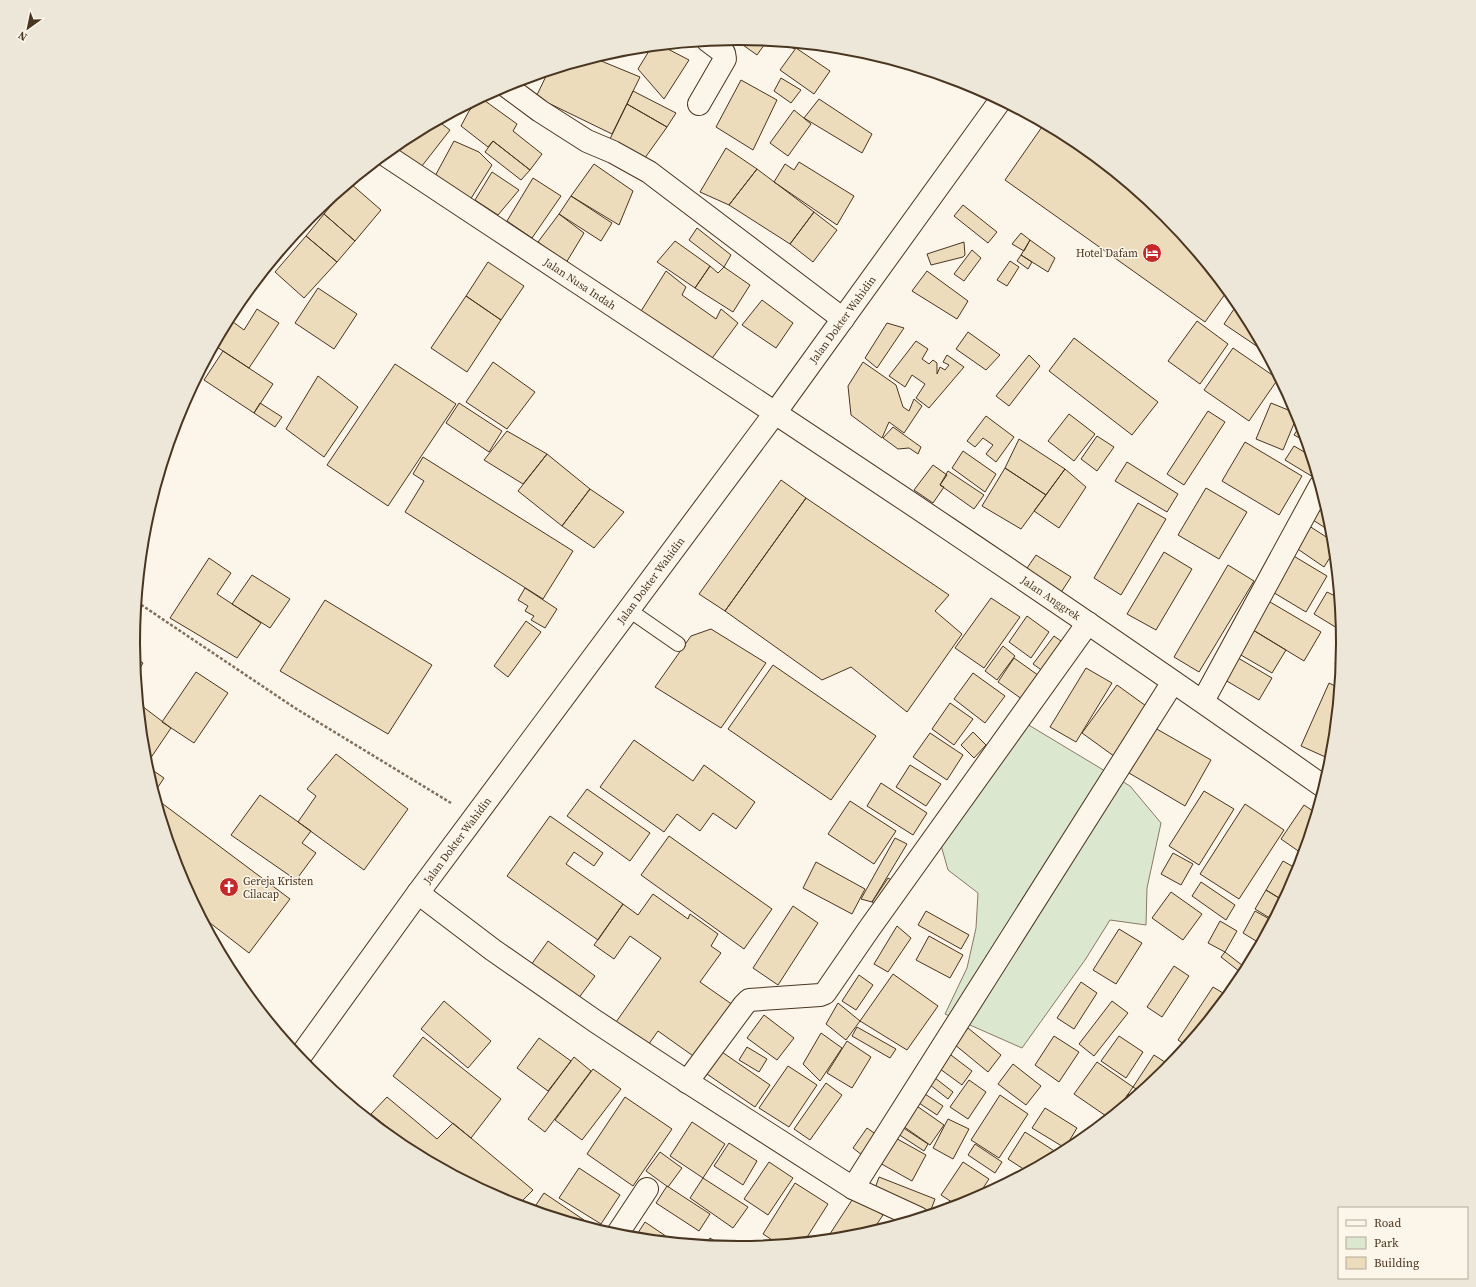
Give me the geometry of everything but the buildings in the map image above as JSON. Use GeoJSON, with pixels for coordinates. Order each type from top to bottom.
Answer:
{"type":"FeatureCollection","features":[{"type":"Feature","properties":{"kind":"street"},"geometry":{"type":"LineString","coordinates":[[699,104],[725,60],[724,52],[715,46]]}},
{"type":"Feature","properties":{"kind":"street"},"geometry":{"type":"LineString","coordinates":[[512,90],[540,111],[587,141],[613,152],[649,172],[843,319]]}},
{"type":"Feature","properties":{"kind":"street","name":"Jalan Dokter Wahidin"},"geometry":{"type":"LineString","coordinates":[[302,1053],[418,893],[775,413],[997,104]]}},
{"type":"Feature","properties":{"kind":"street","name":"Jalan Nusa Indah"},"geometry":{"type":"LineString","coordinates":[[389,158],[775,413]]}},
{"type":"Feature","properties":{"kind":"street","name":"Jalan Anggrek"},"geometry":{"type":"LineString","coordinates":[[775,413],[1203,701],[1319,784]]}},
{"type":"Feature","properties":{"kind":"street"},"geometry":{"type":"LineString","coordinates":[[1203,701],[1317,492]]}},
{"type":"Feature","properties":{"kind":"street"},"geometry":{"type":"LineString","coordinates":[[687,1082],[749,1000],[820,995],[825,993],[1088,623]]}},
{"type":"Feature","properties":{"kind":"street"},"geometry":{"type":"LineString","coordinates":[[853,1188],[1173,682]]}},
{"type":"Feature","properties":{"kind":"street"},"geometry":{"type":"LineString","coordinates":[[418,893],[493,950],[595,1021],[687,1082],[853,1188],[913,1216]]}},
{"type":"Feature","properties":{"kind":"street"},"geometry":{"type":"LineString","coordinates":[[620,1230],[647,1189]]}},
{"type":"Feature","properties":{"kind":"lane"},"geometry":{"type":"LineString","coordinates":[[629,610],[678,644]]}},
{"type":"Feature","properties":{"kind":"path"},"geometry":{"type":"LineString","coordinates":[[141,605],[295,708],[474,818]]}},
{"type":"Feature","properties":{"kind":"green space"},"geometry":{"type":"Polygon","coordinates":[[[1022,721],[1130,786],[1161,823],[1147,888],[1146,925],[1110,920],[1085,960],[1022,1048],[945,1014],[967,968],[976,928],[978,893],[948,870],[937,831],[1022,721]]]}},
{"type":"Feature","properties":{"kind":"place","name":"Hotel Dafam"},"geometry":{"type":"Point","coordinates":[1152,253]}},
{"type":"Feature","properties":{"kind":"place","name":"Gereja Kristen Cilacap"},"geometry":{"type":"Point","coordinates":[229,887]}}]}
